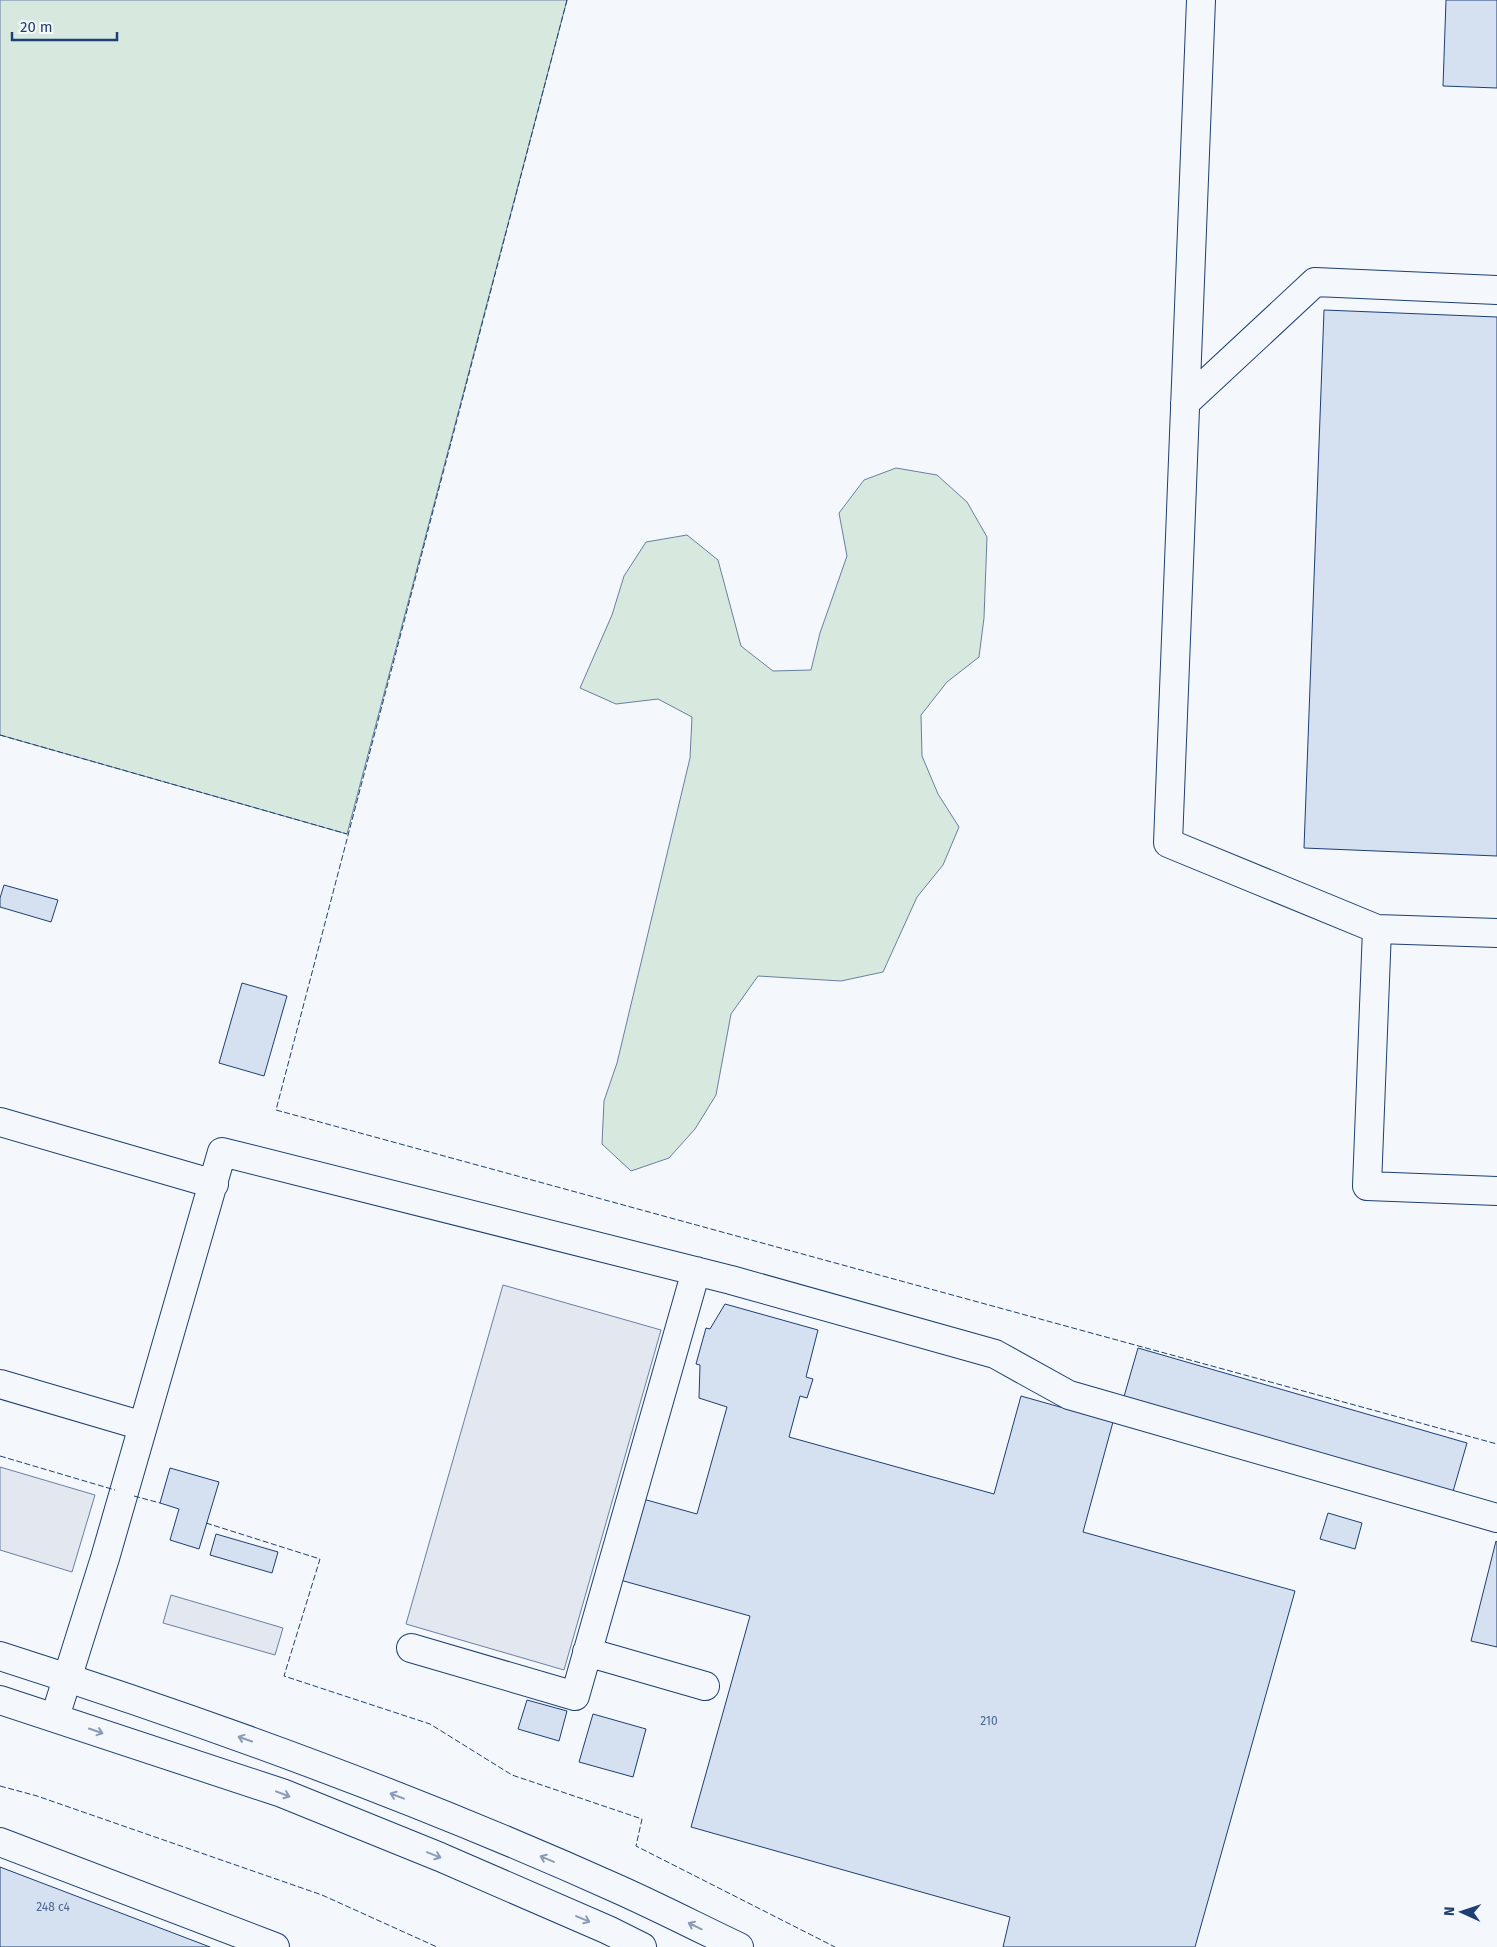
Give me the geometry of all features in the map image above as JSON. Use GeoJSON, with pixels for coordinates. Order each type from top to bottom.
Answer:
{"type":"FeatureCollection","features":[{"type":"Feature","properties":{"kind":"main road"},"geometry":{"type":"LineString","coordinates":[[1201,0],[1168,843],[1376,928],[1497,933]]}},
{"type":"Feature","properties":{"kind":"main road"},"geometry":{"type":"LineString","coordinates":[[1185,403],[1315,282],[1497,290]]}},
{"type":"Feature","properties":{"kind":"main road"},"geometry":{"type":"LineString","coordinates":[[1376,928],[1366,1186],[1497,1191]]}},
{"type":"Feature","properties":{"kind":"main road"},"geometry":{"type":"LineString","coordinates":[[0,1122],[214,1184]]}},
{"type":"Feature","properties":{"kind":"main road"},"geometry":{"type":"LineString","coordinates":[[55,1717],[143,1426],[222,1152],[696,1271],[995,1354],[1069,1395],[1497,1518]]}},
{"type":"Feature","properties":{"kind":"main road"},"geometry":{"type":"LineString","coordinates":[[410,1648],[575,1696],[696,1271]]}},
{"type":"Feature","properties":{"kind":"main road"},"geometry":{"type":"LineString","coordinates":[[0,1384],[143,1426]]}},
{"type":"Feature","properties":{"kind":"main road"},"geometry":{"type":"LineString","coordinates":[[587,1652],[705,1686]]}},
{"type":"Feature","properties":{"kind":"main road"},"geometry":{"type":"LineString","coordinates":[[0,1656],[287,1754],[450,1817],[620,1890],[738,1947]]}},
{"type":"Feature","properties":{"kind":"main road"},"geometry":{"type":"LineString","coordinates":[[0,1700],[282,1793],[440,1857],[608,1930],[642,1947]]}},
{"type":"Feature","properties":{"kind":"main road"},"geometry":{"type":"LineString","coordinates":[[0,1842],[275,1947]]}},
{"type":"Feature","properties":{"kind":"shaded area"},"geometry":{"type":"Polygon","coordinates":[[[0,0],[567,0],[347,834],[0,735],[0,0]]]}},
{"type":"Feature","properties":{"kind":"shaded area"},"geometry":{"type":"Polygon","coordinates":[[[896,468],[937,475],[967,502],[987,537],[984,618],[979,657],[947,682],[921,715],[922,756],[938,794],[959,827],[943,865],[917,897],[883,972],[841,981],[758,976],[731,1014],[716,1095],[695,1129],[669,1158],[631,1171],[602,1144],[604,1101],[617,1063],[690,758],[692,717],[658,699],[616,704],[580,688],[612,615],[624,576],[646,542],[687,535],[718,560],[741,646],[773,671],[811,670],[820,633],[847,556],[839,513],[864,480],[896,468]]]}},
{"type":"Feature","properties":{"kind":"shaded area"},"geometry":{"type":"Polygon","coordinates":[[[503,1285],[661,1330],[564,1670],[406,1624],[503,1285]]]}},
{"type":"Feature","properties":{"kind":"shaded area"},"geometry":{"type":"Polygon","coordinates":[[[0,1467],[95,1495],[72,1572],[0,1550],[0,1467]]]}},
{"type":"Feature","properties":{"kind":"shaded area"},"geometry":{"type":"Polygon","coordinates":[[[171,1595],[283,1628],[275,1655],[163,1623],[171,1595]]]}},
{"type":"Feature","properties":{"kind":"building"},"geometry":{"type":"Polygon","coordinates":[[[1446,0],[1497,0],[1497,88],[1443,86],[1446,0]]]}},
{"type":"Feature","properties":{"kind":"building"},"geometry":{"type":"Polygon","coordinates":[[[1324,310],[1497,317],[1497,856],[1304,848],[1324,310]]]}},
{"type":"Feature","properties":{"kind":"building"},"geometry":{"type":"Polygon","coordinates":[[[4,885],[58,900],[51,922],[0,907],[0,898],[4,885]]]}},
{"type":"Feature","properties":{"kind":"building"},"geometry":{"type":"Polygon","coordinates":[[[242,983],[287,996],[264,1076],[219,1063],[242,983]]]}},
{"type":"Feature","properties":{"kind":"building"},"geometry":{"type":"Polygon","coordinates":[[[725,1304],[818,1330],[806,1377],[813,1379],[807,1398],[800,1396],[789,1437],[994,1494],[1021,1396],[1113,1422],[1083,1532],[1295,1591],[1195,1947],[1003,1947],[1010,1917],[691,1827],[750,1616],[620,1580],[643,1499],[697,1514],[727,1407],[699,1398],[700,1365],[696,1364],[706,1328],[710,1329],[725,1304]]]}},
{"type":"Feature","properties":{"kind":"building"},"geometry":{"type":"Polygon","coordinates":[[[1138,1348],[1467,1443],[1452,1495],[1123,1400],[1138,1348]]]}},
{"type":"Feature","properties":{"kind":"building"},"geometry":{"type":"Polygon","coordinates":[[[170,1468],[219,1482],[199,1549],[170,1540],[179,1509],[160,1503],[170,1468]]]}},
{"type":"Feature","properties":{"kind":"building"},"geometry":{"type":"Polygon","coordinates":[[[1328,1513],[1362,1523],[1355,1549],[1320,1539],[1328,1513]]]}},
{"type":"Feature","properties":{"kind":"building"},"geometry":{"type":"Polygon","coordinates":[[[216,1534],[278,1552],[272,1573],[210,1555],[216,1534]]]}},
{"type":"Feature","properties":{"kind":"building"},"geometry":{"type":"Polygon","coordinates":[[[1497,1542],[1497,1647],[1471,1641],[1497,1542]]]}},
{"type":"Feature","properties":{"kind":"building"},"geometry":{"type":"Polygon","coordinates":[[[527,1700],[567,1711],[559,1741],[518,1729],[527,1700]]]}},
{"type":"Feature","properties":{"kind":"building"},"geometry":{"type":"Polygon","coordinates":[[[593,1714],[646,1729],[633,1777],[579,1762],[593,1714]]]}},
{"type":"Feature","properties":{"kind":"building"},"geometry":{"type":"Polygon","coordinates":[[[0,1867],[210,1947],[0,1947],[0,1867]]]}},
{"type":"Feature","properties":{"kind":"fence"},"geometry":{"type":"LineString","coordinates":[[567,0],[276,1110],[1497,1444]]}},
{"type":"Feature","properties":{"kind":"fence"},"geometry":{"type":"LineString","coordinates":[[0,735],[347,834]]}},
{"type":"Feature","properties":{"kind":"fence"},"geometry":{"type":"LineString","coordinates":[[0,1456],[115,1490]]}},
{"type":"Feature","properties":{"kind":"fence"},"geometry":{"type":"LineString","coordinates":[[134,1496],[160,1503]]}},
{"type":"Feature","properties":{"kind":"fence"},"geometry":{"type":"LineString","coordinates":[[206,1523],[320,1559],[284,1676],[430,1724],[512,1775],[642,1819],[636,1846],[835,1947]]}},
{"type":"Feature","properties":{"kind":"fence"},"geometry":{"type":"LineString","coordinates":[[0,1786],[37,1796],[322,1895],[437,1947]]}}]}
